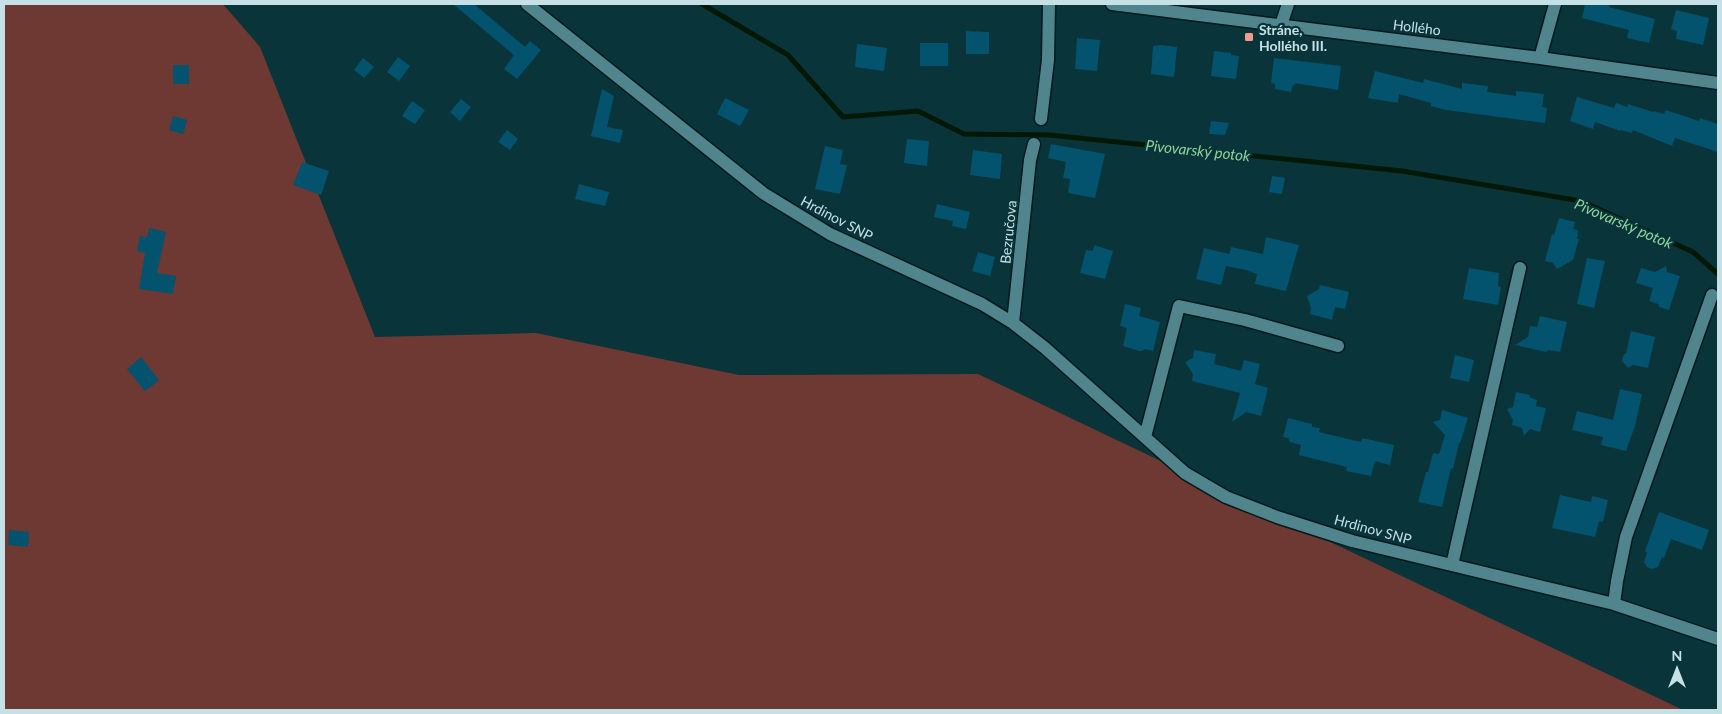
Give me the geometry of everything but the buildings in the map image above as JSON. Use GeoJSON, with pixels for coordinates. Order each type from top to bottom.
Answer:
{"type":"FeatureCollection","features":[{"type":"Feature","properties":{"kind":"street","name":"Hrdinov SNP"},"geometry":{"type":"LineString","coordinates":[[527,4],[763,193],[830,234],[982,304],[1014,323],[1045,348],[1185,472],[1226,497],[1276,517],[1352,541],[1614,604],[1718,639]]}},
{"type":"Feature","properties":{"kind":"street"},"geometry":{"type":"LineString","coordinates":[[1040,119],[1048,60],[1049,4]]}},
{"type":"Feature","properties":{"kind":"street","name":"Hollého"},"geometry":{"type":"LineString","coordinates":[[1112,4],[1157,7],[1718,82]]}},
{"type":"Feature","properties":{"kind":"street"},"geometry":{"type":"LineString","coordinates":[[1281,25],[1288,4]]}},
{"type":"Feature","properties":{"kind":"street"},"geometry":{"type":"LineString","coordinates":[[1540,58],[1555,4]]}},
{"type":"Feature","properties":{"kind":"street","name":"Bezručova"},"geometry":{"type":"LineString","coordinates":[[1014,323],[1030,160],[1034,144]]}},
{"type":"Feature","properties":{"kind":"street"},"geometry":{"type":"LineString","coordinates":[[1452,565],[1520,268]]}},
{"type":"Feature","properties":{"kind":"street"},"geometry":{"type":"LineString","coordinates":[[1614,604],[1616,581],[1626,537],[1712,296]]}},
{"type":"Feature","properties":{"kind":"street"},"geometry":{"type":"LineString","coordinates":[[1145,438],[1179,306],[1245,320],[1338,346]]}},
{"type":"Feature","properties":{"kind":"shaded area"},"geometry":{"type":"Polygon","coordinates":[[[4,4],[223,4],[260,47],[375,337],[536,333],[739,375],[978,374],[1683,710],[4,710],[4,4]]]}},
{"type":"Feature","properties":{"kind":"waterway","name":"Pivovarský potok"},"geometry":{"type":"LineString","coordinates":[[702,4],[788,55],[843,117],[918,111],[964,134],[1049,135],[1402,171],[1581,201],[1693,252],[1718,274]]}},
{"type":"Feature","properties":{"kind":"place","name":"Stráne, Hollého III."},"geometry":{"type":"Point","coordinates":[1249,37]}}]}
